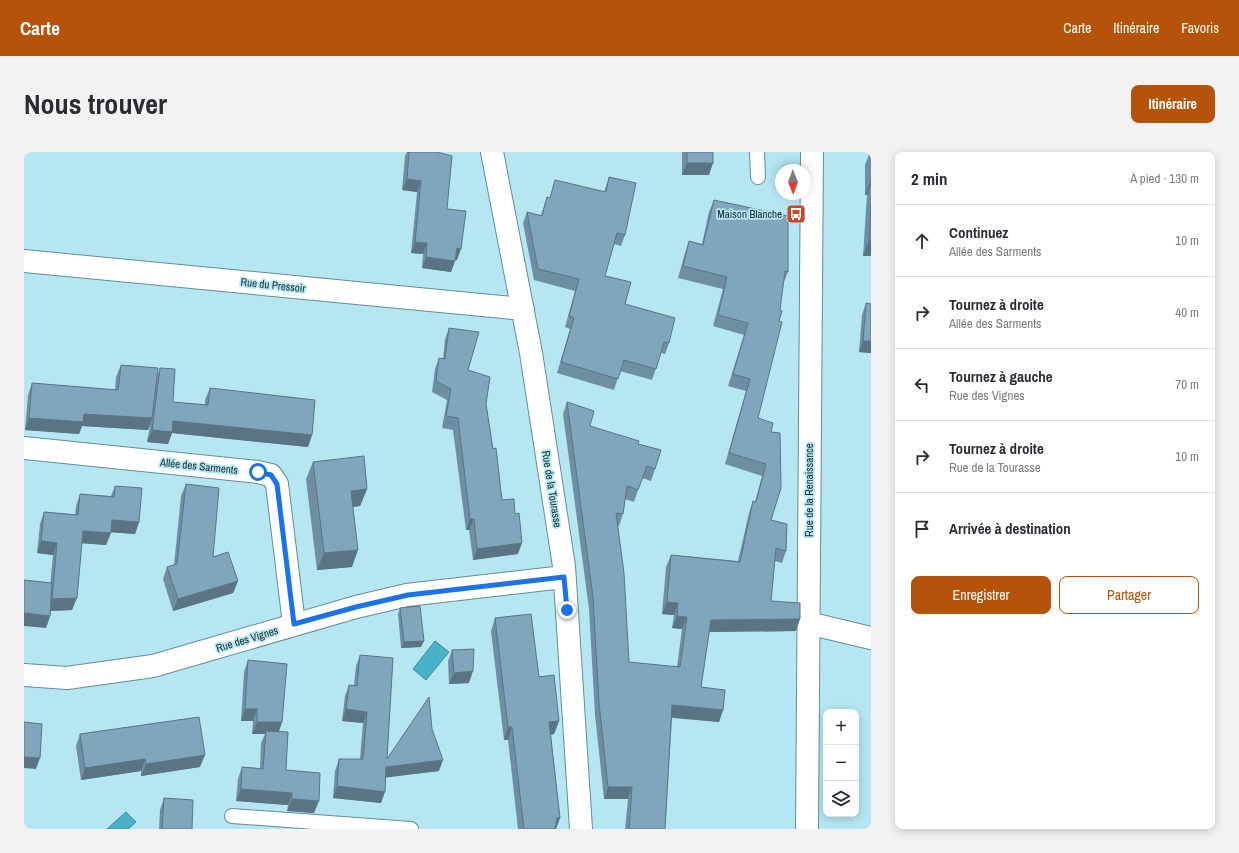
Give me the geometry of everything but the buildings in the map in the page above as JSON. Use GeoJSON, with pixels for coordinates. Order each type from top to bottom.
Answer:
{"type":"FeatureCollection","features":[{"type":"Feature","properties":{"kind":"street","name":"Rue de la Tourasse"},"geometry":{"type":"LineString","coordinates":[[492,152],[531,353],[564,577],[581,829]]}},
{"type":"Feature","properties":{"kind":"street","name":"Rue de la Renaissance"},"geometry":{"type":"LineString","coordinates":[[807,829],[812,152]]}},
{"type":"Feature","properties":{"kind":"street","name":"Rue du Pressoir"},"geometry":{"type":"LineString","coordinates":[[24,261],[523,310]]}},
{"type":"Feature","properties":{"kind":"street","name":"Allée des Sarments"},"geometry":{"type":"LineString","coordinates":[[24,448],[258,472],[271,475],[277,484],[294,624]]}},
{"type":"Feature","properties":{"kind":"street","name":"Rue des Vignes"},"geometry":{"type":"LineString","coordinates":[[24,675],[67,678],[153,666],[294,624],[408,595],[564,577]]}},
{"type":"Feature","properties":{"kind":"street"},"geometry":{"type":"LineString","coordinates":[[808,623],[871,638]]}},
{"type":"Feature","properties":{"kind":"lane"},"geometry":{"type":"LineString","coordinates":[[757,152],[758,177]]}},
{"type":"Feature","properties":{"kind":"lane"},"geometry":{"type":"LineString","coordinates":[[232,816],[411,829]]}},
{"type":"Feature","properties":{"kind":"water"},"geometry":{"type":"Polygon","coordinates":[[[435,641],[449,652],[426,680],[413,669],[435,641]]]}},
{"type":"Feature","properties":{"kind":"water"},"geometry":{"type":"Polygon","coordinates":[[[126,812],[136,822],[128,829],[107,829],[126,812]]]}},
{"type":"Feature","properties":{"kind":"place","name":"Maison Blanche"},"geometry":{"type":"Point","coordinates":[796,214]}},
{"type":"Feature","properties":{"kind":"route"},"geometry":{"type":"LineString","coordinates":[[258,472],[271,475],[277,484],[294,624],[408,595],[564,577],[567,610]]}}]}
